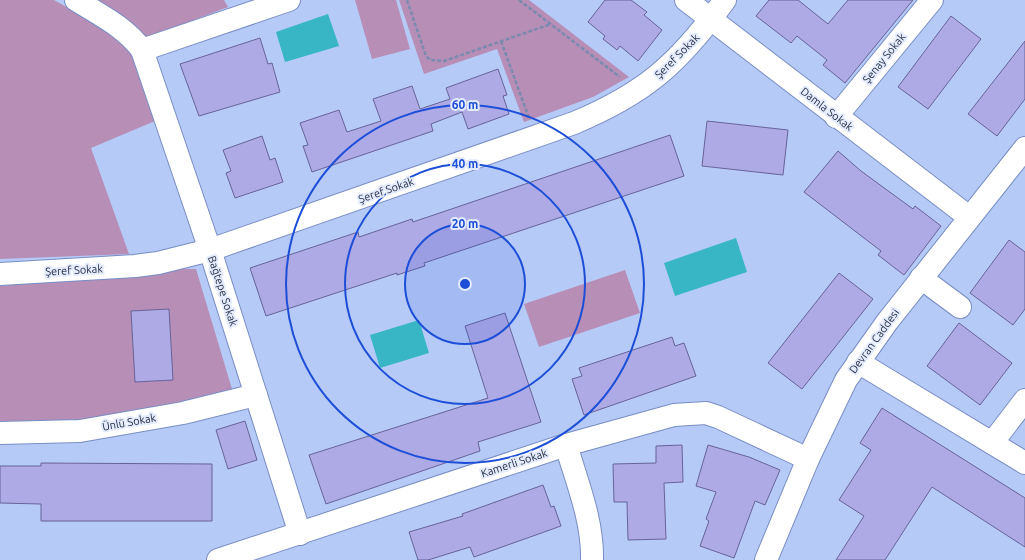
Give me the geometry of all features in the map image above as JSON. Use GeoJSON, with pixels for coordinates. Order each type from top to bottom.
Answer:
{"type":"FeatureCollection","features":[{"type":"Feature","properties":{"kind":"street","name":"Bağtepe Sokak"},"geometry":{"type":"LineString","coordinates":[[76,0],[122,29],[134,39],[142,50],[210,250],[300,534]]}},
{"type":"Feature","properties":{"kind":"street"},"geometry":{"type":"LineString","coordinates":[[142,50],[289,0]]}},
{"type":"Feature","properties":{"kind":"street","name":"Damla Sokak"},"geometry":{"type":"LineString","coordinates":[[686,0],[836,117],[969,217]]}},
{"type":"Feature","properties":{"kind":"street","name":"Şeref Sokak"},"geometry":{"type":"LineString","coordinates":[[0,274],[135,266],[158,263],[210,250],[536,137],[604,111],[638,91],[674,62],[690,45],[725,0]]}},
{"type":"Feature","properties":{"kind":"street","name":"Şenay Sokak"},"geometry":{"type":"LineString","coordinates":[[836,117],[932,0]]}},
{"type":"Feature","properties":{"kind":"street","name":"Devran Caddesi"},"geometry":{"type":"LineString","coordinates":[[766,560],[808,459],[835,400],[858,362],[969,217],[1025,148]]}},
{"type":"Feature","properties":{"kind":"street"},"geometry":{"type":"LineString","coordinates":[[922,278],[960,307]]}},
{"type":"Feature","properties":{"kind":"street"},"geometry":{"type":"LineString","coordinates":[[858,362],[1025,463]]}},
{"type":"Feature","properties":{"kind":"street","name":"Ünlü Sokak"},"geometry":{"type":"LineString","coordinates":[[0,433],[80,431],[183,413],[256,395]]}},
{"type":"Feature","properties":{"kind":"street"},"geometry":{"type":"LineString","coordinates":[[992,443],[1025,400]]}},
{"type":"Feature","properties":{"kind":"street","name":"Kamerli Sokak"},"geometry":{"type":"LineString","coordinates":[[218,560],[566,445],[674,415],[706,413],[718,417],[808,459]]}},
{"type":"Feature","properties":{"kind":"street"},"geometry":{"type":"LineString","coordinates":[[566,445],[589,525],[592,560]]}},
{"type":"Feature","properties":{"kind":"path"},"geometry":{"type":"LineString","coordinates":[[407,0],[424,50],[430,60],[444,61],[551,24]]}},
{"type":"Feature","properties":{"kind":"path"},"geometry":{"type":"LineString","coordinates":[[519,0],[638,91]]}},
{"type":"Feature","properties":{"kind":"path"},"geometry":{"type":"LineString","coordinates":[[501,41],[536,137]]}},
{"type":"Feature","properties":{"kind":"shaded area"},"geometry":{"type":"Polygon","coordinates":[[[0,0],[54,0],[111,32],[128,50],[136,62],[155,121],[91,148],[129,254],[0,259],[0,0]]]}},
{"type":"Feature","properties":{"kind":"shaded area"},"geometry":{"type":"Polygon","coordinates":[[[90,0],[224,0],[228,7],[146,38],[90,0]]]}},
{"type":"Feature","properties":{"kind":"shaded area"},"geometry":{"type":"Polygon","coordinates":[[[355,0],[396,0],[410,49],[372,59],[355,0]]]}},
{"type":"Feature","properties":{"kind":"shaded area"},"geometry":{"type":"Polygon","coordinates":[[[399,0],[529,0],[629,77],[593,97],[524,122],[497,49],[424,74],[399,0]]]}},
{"type":"Feature","properties":{"kind":"shaded area"},"geometry":{"type":"Polygon","coordinates":[[[328,14],[339,46],[285,62],[276,32],[328,14]]]}},
{"type":"Feature","properties":{"kind":"shaded area"},"geometry":{"type":"Polygon","coordinates":[[[736,238],[747,272],[675,296],[664,263],[736,238]]]}},
{"type":"Feature","properties":{"kind":"shaded area"},"geometry":{"type":"Polygon","coordinates":[[[167,269],[196,269],[232,389],[128,415],[56,424],[0,421],[0,286],[135,275],[167,269]]]}},
{"type":"Feature","properties":{"kind":"shaded area"},"geometry":{"type":"Polygon","coordinates":[[[625,270],[640,313],[539,347],[524,304],[625,270]]]}},
{"type":"Feature","properties":{"kind":"shaded area"},"geometry":{"type":"Polygon","coordinates":[[[419,320],[429,353],[380,368],[370,335],[419,320]]]}},
{"type":"Feature","properties":{"kind":"building"},"geometry":{"type":"Polygon","coordinates":[[[605,0],[631,0],[647,12],[644,15],[662,30],[638,61],[620,46],[617,50],[603,39],[605,36],[588,22],[605,0]]]}},
{"type":"Feature","properties":{"kind":"building"},"geometry":{"type":"Polygon","coordinates":[[[769,0],[798,0],[828,24],[848,0],[913,0],[845,83],[823,65],[827,60],[797,36],[791,43],[756,16],[769,0]]]}},
{"type":"Feature","properties":{"kind":"building"},"geometry":{"type":"Polygon","coordinates":[[[951,16],[981,39],[928,109],[898,87],[951,16]]]}},
{"type":"Feature","properties":{"kind":"building"},"geometry":{"type":"Polygon","coordinates":[[[260,38],[268,64],[272,63],[280,92],[199,116],[180,64],[260,38]]]}},
{"type":"Feature","properties":{"kind":"building"},"geometry":{"type":"Polygon","coordinates":[[[1025,41],[1025,99],[997,136],[968,114],[1025,41]]]}},
{"type":"Feature","properties":{"kind":"building"},"geometry":{"type":"Polygon","coordinates":[[[498,69],[507,95],[503,96],[509,114],[468,129],[462,112],[431,124],[433,131],[312,172],[303,146],[308,145],[300,123],[339,110],[347,132],[381,121],[373,99],[412,86],[420,109],[450,99],[446,88],[498,69]]]}},
{"type":"Feature","properties":{"kind":"building"},"geometry":{"type":"Polygon","coordinates":[[[707,121],[788,130],[783,175],[702,166],[707,121]]]}},
{"type":"Feature","properties":{"kind":"building"},"geometry":{"type":"Polygon","coordinates":[[[670,135],[684,176],[424,263],[425,266],[397,275],[397,273],[266,316],[250,268],[358,232],[359,237],[412,219],[413,222],[670,135]]]}},
{"type":"Feature","properties":{"kind":"building"},"geometry":{"type":"Polygon","coordinates":[[[262,136],[270,160],[275,158],[283,182],[235,198],[226,173],[231,171],[223,150],[262,136]]]}},
{"type":"Feature","properties":{"kind":"building"},"geometry":{"type":"Polygon","coordinates":[[[838,151],[861,171],[913,209],[915,206],[941,226],[904,275],[878,255],[881,251],[804,192],[838,151]]]}},
{"type":"Feature","properties":{"kind":"building"},"geometry":{"type":"Polygon","coordinates":[[[1009,240],[1025,252],[1025,309],[1013,325],[970,293],[1009,240]]]}},
{"type":"Feature","properties":{"kind":"building"},"geometry":{"type":"Polygon","coordinates":[[[839,273],[873,299],[802,389],[768,363],[839,273]]]}},
{"type":"Feature","properties":{"kind":"building"},"geometry":{"type":"Polygon","coordinates":[[[169,309],[173,380],[135,382],[131,311],[169,309]]]}},
{"type":"Feature","properties":{"kind":"building"},"geometry":{"type":"Polygon","coordinates":[[[505,313],[541,422],[478,442],[480,451],[326,504],[309,455],[488,398],[465,326],[505,313]]]}},
{"type":"Feature","properties":{"kind":"building"},"geometry":{"type":"Polygon","coordinates":[[[959,323],[1012,363],[980,405],[927,366],[959,323]]]}},
{"type":"Feature","properties":{"kind":"building"},"geometry":{"type":"Polygon","coordinates":[[[672,337],[675,346],[684,343],[696,376],[584,415],[572,379],[582,376],[579,368],[672,337]]]}},
{"type":"Feature","properties":{"kind":"building"},"geometry":{"type":"Polygon","coordinates":[[[882,408],[1025,498],[1025,547],[932,487],[885,560],[836,560],[864,516],[839,500],[871,450],[860,443],[882,408]]]}},
{"type":"Feature","properties":{"kind":"building"},"geometry":{"type":"Polygon","coordinates":[[[245,421],[257,460],[228,469],[216,430],[245,421]]]}},
{"type":"Feature","properties":{"kind":"building"},"geometry":{"type":"Polygon","coordinates":[[[682,445],[683,482],[664,483],[666,539],[628,540],[627,502],[614,502],[613,464],[656,463],[656,446],[682,445]]]}},
{"type":"Feature","properties":{"kind":"building"},"geometry":{"type":"Polygon","coordinates":[[[708,445],[749,457],[780,470],[765,505],[755,501],[734,558],[700,546],[709,521],[706,519],[716,492],[696,486],[708,445]]]}},
{"type":"Feature","properties":{"kind":"building"},"geometry":{"type":"Polygon","coordinates":[[[41,463],[212,464],[212,521],[41,521],[41,504],[0,503],[0,466],[41,466],[41,463]]]}},
{"type":"Feature","properties":{"kind":"building"},"geometry":{"type":"Polygon","coordinates":[[[543,485],[551,507],[554,506],[561,526],[474,557],[470,547],[428,560],[418,560],[409,532],[463,516],[462,514],[543,485]]]}}]}
